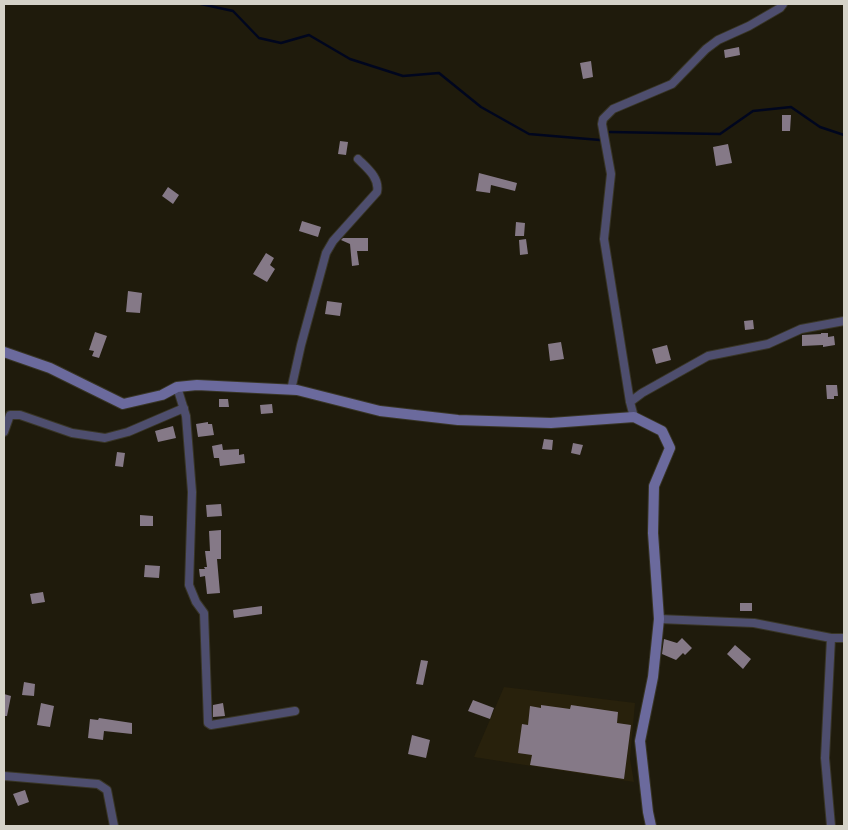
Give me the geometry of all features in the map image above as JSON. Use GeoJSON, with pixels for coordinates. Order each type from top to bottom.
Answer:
{"type":"FeatureCollection","features":[{"type":"Feature","properties":{"kind":"street"},"geometry":{"type":"LineString","coordinates":[[634,417],[604,238],[611,174],[602,124],[603,120],[613,110],[672,84],[706,49],[718,40],[749,26],[780,8],[783,4]]}},
{"type":"Feature","properties":{"kind":"street"},"geometry":{"type":"LineString","coordinates":[[291,390],[301,345],[326,254],[333,241],[377,192],[378,184],[372,174],[358,159]]}},
{"type":"Feature","properties":{"kind":"street"},"geometry":{"type":"LineString","coordinates":[[630,402],[642,393],[708,356],[768,344],[801,329],[844,321]]}},
{"type":"Feature","properties":{"kind":"street"},"geometry":{"type":"LineString","coordinates":[[4,352],[50,368],[123,404],[162,395],[177,387],[198,385],[291,390],[380,411],[458,420],[551,423],[634,417],[662,431],[670,448],[654,486],[653,533],[659,619],[653,677],[640,741],[651,826]]}},
{"type":"Feature","properties":{"kind":"street"},"geometry":{"type":"LineString","coordinates":[[177,387],[184,408],[192,492],[189,584],[196,602],[204,614],[208,723],[212,725],[295,711]]}},
{"type":"Feature","properties":{"kind":"street"},"geometry":{"type":"LineString","coordinates":[[4,432],[10,415],[20,414],[72,433],[105,438],[128,432],[184,408]]}},
{"type":"Feature","properties":{"kind":"street"},"geometry":{"type":"LineString","coordinates":[[659,619],[754,623],[831,638],[844,638]]}},
{"type":"Feature","properties":{"kind":"street"},"geometry":{"type":"LineString","coordinates":[[831,638],[825,758],[831,826]]}},
{"type":"Feature","properties":{"kind":"street"},"geometry":{"type":"LineString","coordinates":[[4,776],[98,784],[106,790],[114,826]]}},
{"type":"Feature","properties":{"kind":"shaded area"},"geometry":{"type":"Polygon","coordinates":[[[504,687],[635,703],[630,759],[634,782],[474,757],[504,687]]]}},
{"type":"Feature","properties":{"kind":"building"},"geometry":{"type":"Polygon","coordinates":[[[739,47],[740,55],[725,58],[724,50],[739,47]]]}},
{"type":"Feature","properties":{"kind":"building"},"geometry":{"type":"Polygon","coordinates":[[[591,61],[593,77],[583,79],[580,63],[591,61]]]}},
{"type":"Feature","properties":{"kind":"building"},"geometry":{"type":"Polygon","coordinates":[[[782,115],[791,115],[790,131],[782,131],[782,115]]]}},
{"type":"Feature","properties":{"kind":"building"},"geometry":{"type":"Polygon","coordinates":[[[340,141],[348,142],[346,155],[338,154],[340,141]]]}},
{"type":"Feature","properties":{"kind":"building"},"geometry":{"type":"Polygon","coordinates":[[[728,144],[732,163],[716,166],[713,147],[728,144]]]}},
{"type":"Feature","properties":{"kind":"building"},"geometry":{"type":"Polygon","coordinates":[[[479,173],[517,183],[515,191],[491,185],[490,193],[476,191],[479,173]]]}},
{"type":"Feature","properties":{"kind":"building"},"geometry":{"type":"Polygon","coordinates":[[[168,187],[179,195],[173,204],[162,196],[168,187]]]}},
{"type":"Feature","properties":{"kind":"building"},"geometry":{"type":"Polygon","coordinates":[[[302,221],[321,227],[318,237],[299,231],[302,221]]]}},
{"type":"Feature","properties":{"kind":"building"},"geometry":{"type":"Polygon","coordinates":[[[516,222],[525,223],[524,236],[515,236],[516,222]]]}},
{"type":"Feature","properties":{"kind":"building"},"geometry":{"type":"Polygon","coordinates":[[[343,238],[368,238],[368,251],[357,251],[359,265],[352,266],[350,244],[341,240],[343,238]]]}},
{"type":"Feature","properties":{"kind":"building"},"geometry":{"type":"Polygon","coordinates":[[[526,239],[528,254],[520,255],[519,240],[526,239]]]}},
{"type":"Feature","properties":{"kind":"building"},"geometry":{"type":"Polygon","coordinates":[[[266,253],[274,258],[270,265],[275,269],[267,282],[253,274],[266,253]]]}},
{"type":"Feature","properties":{"kind":"building"},"geometry":{"type":"Polygon","coordinates":[[[128,291],[142,293],[140,313],[126,312],[128,291]]]}},
{"type":"Feature","properties":{"kind":"building"},"geometry":{"type":"Polygon","coordinates":[[[327,301],[342,303],[340,316],[325,314],[327,301]]]}},
{"type":"Feature","properties":{"kind":"building"},"geometry":{"type":"Polygon","coordinates":[[[753,320],[754,329],[745,330],[744,321],[753,320]]]}},
{"type":"Feature","properties":{"kind":"building"},"geometry":{"type":"Polygon","coordinates":[[[95,332],[107,336],[99,358],[92,356],[94,351],[89,350],[95,332]]]}},
{"type":"Feature","properties":{"kind":"building"},"geometry":{"type":"Polygon","coordinates":[[[828,333],[828,337],[834,336],[835,345],[823,347],[823,345],[802,346],[802,335],[828,333]]]}},
{"type":"Feature","properties":{"kind":"building"},"geometry":{"type":"Polygon","coordinates":[[[561,342],[564,359],[550,361],[548,344],[561,342]]]}},
{"type":"Feature","properties":{"kind":"building"},"geometry":{"type":"Polygon","coordinates":[[[667,345],[671,360],[656,364],[652,349],[667,345]]]}},
{"type":"Feature","properties":{"kind":"building"},"geometry":{"type":"Polygon","coordinates":[[[826,385],[837,385],[838,396],[834,396],[834,399],[827,399],[826,385]]]}},
{"type":"Feature","properties":{"kind":"building"},"geometry":{"type":"Polygon","coordinates":[[[219,399],[228,399],[229,407],[219,407],[219,399]]]}},
{"type":"Feature","properties":{"kind":"building"},"geometry":{"type":"Polygon","coordinates":[[[272,404],[273,413],[261,414],[260,405],[272,404]]]}},
{"type":"Feature","properties":{"kind":"building"},"geometry":{"type":"Polygon","coordinates":[[[208,422],[208,424],[212,424],[214,435],[198,437],[196,424],[208,422]]]}},
{"type":"Feature","properties":{"kind":"building"},"geometry":{"type":"Polygon","coordinates":[[[173,426],[176,438],[158,442],[155,431],[173,426]]]}},
{"type":"Feature","properties":{"kind":"building"},"geometry":{"type":"Polygon","coordinates":[[[544,439],[553,440],[552,450],[542,449],[544,439]]]}},
{"type":"Feature","properties":{"kind":"building"},"geometry":{"type":"Polygon","coordinates":[[[573,443],[583,445],[580,455],[571,453],[573,443]]]}},
{"type":"Feature","properties":{"kind":"building"},"geometry":{"type":"Polygon","coordinates":[[[222,444],[223,450],[239,449],[239,455],[244,454],[245,463],[220,466],[219,458],[214,458],[212,446],[222,444]]]}},
{"type":"Feature","properties":{"kind":"building"},"geometry":{"type":"Polygon","coordinates":[[[117,452],[125,453],[123,467],[115,466],[117,452]]]}},
{"type":"Feature","properties":{"kind":"building"},"geometry":{"type":"Polygon","coordinates":[[[221,504],[222,516],[207,517],[206,505],[221,504]]]}},
{"type":"Feature","properties":{"kind":"building"},"geometry":{"type":"Polygon","coordinates":[[[140,515],[153,516],[153,526],[140,526],[140,515]]]}},
{"type":"Feature","properties":{"kind":"building"},"geometry":{"type":"Polygon","coordinates":[[[221,530],[221,559],[217,559],[220,593],[207,594],[205,576],[200,577],[199,569],[207,567],[205,551],[210,551],[209,531],[221,530]]]}},
{"type":"Feature","properties":{"kind":"building"},"geometry":{"type":"Polygon","coordinates":[[[145,565],[160,566],[159,578],[144,577],[145,565]]]}},
{"type":"Feature","properties":{"kind":"building"},"geometry":{"type":"Polygon","coordinates":[[[43,592],[45,602],[32,604],[30,594],[43,592]]]}},
{"type":"Feature","properties":{"kind":"building"},"geometry":{"type":"Polygon","coordinates":[[[740,603],[752,603],[752,611],[740,611],[740,603]]]}},
{"type":"Feature","properties":{"kind":"building"},"geometry":{"type":"Polygon","coordinates":[[[262,606],[262,614],[234,618],[233,610],[262,606]]]}},
{"type":"Feature","properties":{"kind":"building"},"geometry":{"type":"Polygon","coordinates":[[[682,638],[692,648],[685,655],[683,653],[676,660],[662,654],[664,639],[677,643],[682,638]]]}},
{"type":"Feature","properties":{"kind":"building"},"geometry":{"type":"Polygon","coordinates":[[[735,645],[751,659],[743,669],[727,654],[735,645]]]}},
{"type":"Feature","properties":{"kind":"building"},"geometry":{"type":"Polygon","coordinates":[[[421,660],[428,661],[423,685],[416,684],[421,660]]]}},
{"type":"Feature","properties":{"kind":"building"},"geometry":{"type":"Polygon","coordinates":[[[24,682],[35,684],[34,696],[22,695],[24,682]]]}},
{"type":"Feature","properties":{"kind":"building"},"geometry":{"type":"Polygon","coordinates":[[[4,694],[11,696],[7,716],[4,716],[4,694]]]}},
{"type":"Feature","properties":{"kind":"building"},"geometry":{"type":"Polygon","coordinates":[[[473,700],[494,708],[490,719],[468,711],[473,700]]]}},
{"type":"Feature","properties":{"kind":"building"},"geometry":{"type":"Polygon","coordinates":[[[41,703],[54,706],[50,727],[37,725],[41,703]]]}},
{"type":"Feature","properties":{"kind":"building"},"geometry":{"type":"Polygon","coordinates":[[[223,703],[225,716],[213,717],[213,705],[223,703]]]}},
{"type":"Feature","properties":{"kind":"building"},"geometry":{"type":"Polygon","coordinates":[[[541,705],[570,709],[571,705],[618,712],[617,723],[631,725],[624,779],[530,765],[532,755],[518,753],[522,724],[528,725],[530,706],[541,708],[541,705]]]}},
{"type":"Feature","properties":{"kind":"building"},"geometry":{"type":"Polygon","coordinates":[[[99,718],[132,723],[132,734],[104,731],[103,740],[88,738],[90,719],[98,720],[99,718]]]}},
{"type":"Feature","properties":{"kind":"building"},"geometry":{"type":"Polygon","coordinates":[[[412,735],[430,740],[426,758],[408,754],[412,735]]]}},
{"type":"Feature","properties":{"kind":"building"},"geometry":{"type":"Polygon","coordinates":[[[25,790],[29,802],[18,806],[13,794],[25,790]]]}},
{"type":"Feature","properties":{"kind":"waterway"},"geometry":{"type":"LineString","coordinates":[[201,4],[233,11],[259,38],[281,43],[309,35],[350,59],[403,76],[439,73],[481,107],[529,134],[600,140]]}},
{"type":"Feature","properties":{"kind":"waterway"},"geometry":{"type":"LineString","coordinates":[[610,132],[720,134],[753,111],[791,107],[820,127],[844,135]]}}]}
